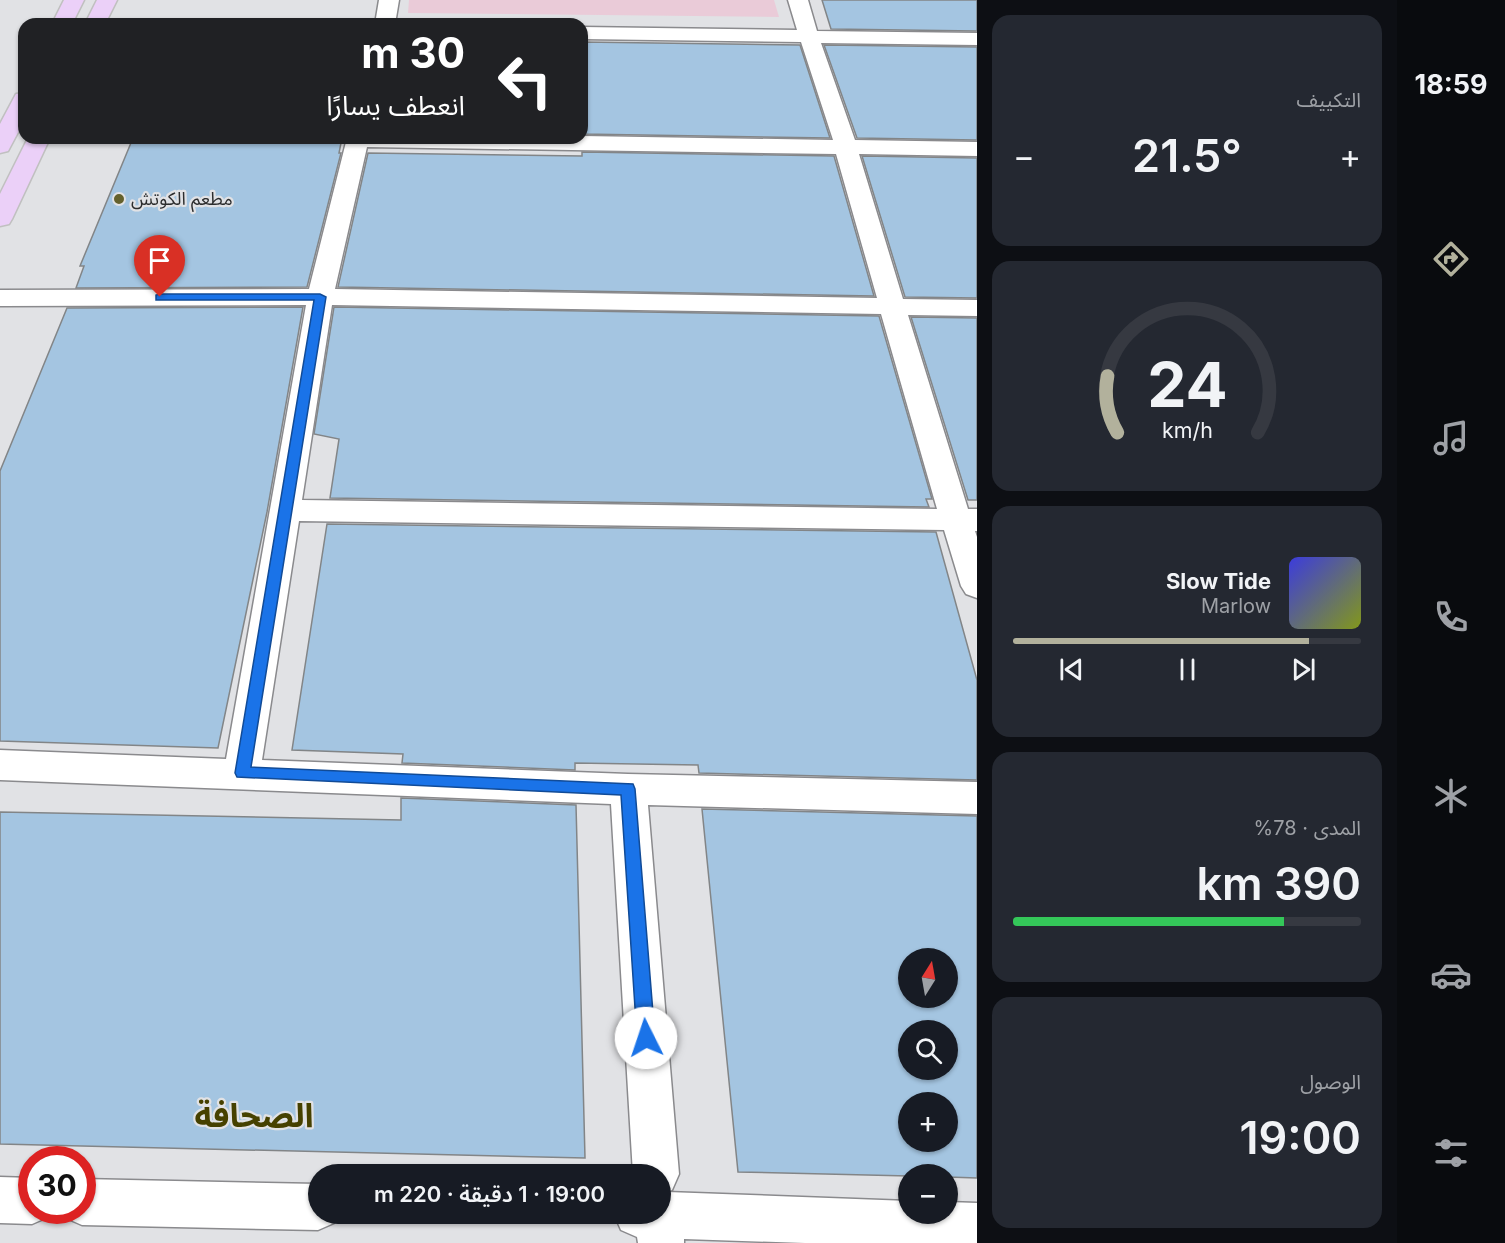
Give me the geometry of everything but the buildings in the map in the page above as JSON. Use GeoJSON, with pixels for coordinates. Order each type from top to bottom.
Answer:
{"type":"FeatureCollection","features":[{"type":"Feature","properties":{"kind":"main road"},"geometry":{"type":"LineString","coordinates":[[65,18],[74,0]]}},
{"type":"Feature","properties":{"kind":"main road"},"geometry":{"type":"LineString","coordinates":[[98,18],[106,0]]}},
{"type":"Feature","properties":{"kind":"main road"},"geometry":{"type":"LineString","coordinates":[[0,146],[18,111]]}},
{"type":"Feature","properties":{"kind":"main road"},"geometry":{"type":"LineString","coordinates":[[0,219],[5,196],[35,144]]}},
{"type":"Feature","properties":{"kind":"street"},"geometry":{"type":"LineString","coordinates":[[386,18],[389,0]]}},
{"type":"Feature","properties":{"kind":"street"},"geometry":{"type":"LineString","coordinates":[[798,0],[846,147],[892,306],[966,520],[977,586]]}},
{"type":"Feature","properties":{"kind":"street"},"geometry":{"type":"LineString","coordinates":[[588,33],[977,39]]}},
{"type":"Feature","properties":{"kind":"street"},"geometry":{"type":"LineString","coordinates":[[588,143],[977,149]]}},
{"type":"Feature","properties":{"kind":"street"},"geometry":{"type":"LineString","coordinates":[[242,773],[320,297],[357,144]]}},
{"type":"Feature","properties":{"kind":"street"},"geometry":{"type":"LineString","coordinates":[[0,298],[320,297],[977,308]]}},
{"type":"Feature","properties":{"kind":"street"},"geometry":{"type":"LineString","coordinates":[[285,510],[966,520]]}},
{"type":"Feature","properties":{"kind":"street"},"geometry":{"type":"LineString","coordinates":[[0,765],[628,789],[977,798]]}},
{"type":"Feature","properties":{"kind":"street"},"geometry":{"type":"LineString","coordinates":[[628,789],[655,1164]]}},
{"type":"Feature","properties":{"kind":"street"},"geometry":{"type":"LineString","coordinates":[[0,1200],[18,1201]]}},
{"type":"Feature","properties":{"kind":"street"},"geometry":{"type":"LineString","coordinates":[[96,1202],[308,1207]]}},
{"type":"Feature","properties":{"kind":"street"},"geometry":{"type":"LineString","coordinates":[[671,1214],[977,1226]]}},
{"type":"Feature","properties":{"kind":"street"},"geometry":{"type":"LineString","coordinates":[[660,1224],[661,1243]]}},
{"type":"Feature","properties":{"kind":"shaded area"},"geometry":{"type":"Polygon","coordinates":[[[409,0],[774,0],[779,17],[408,13],[409,0]]]}},
{"type":"Feature","properties":{"kind":"place","name":"مطعم الكوتش"},"geometry":{"type":"Point","coordinates":[119,199]}},
{"type":"Feature","properties":{"kind":"district","name":"الصحافة"},"geometry":{"type":"Point","coordinates":[254,1115]}},
{"type":"Feature","properties":{"kind":"route"},"geometry":{"type":"LineString","coordinates":[[160,297],[320,297],[242,773],[628,789],[646,1038]]}}]}
